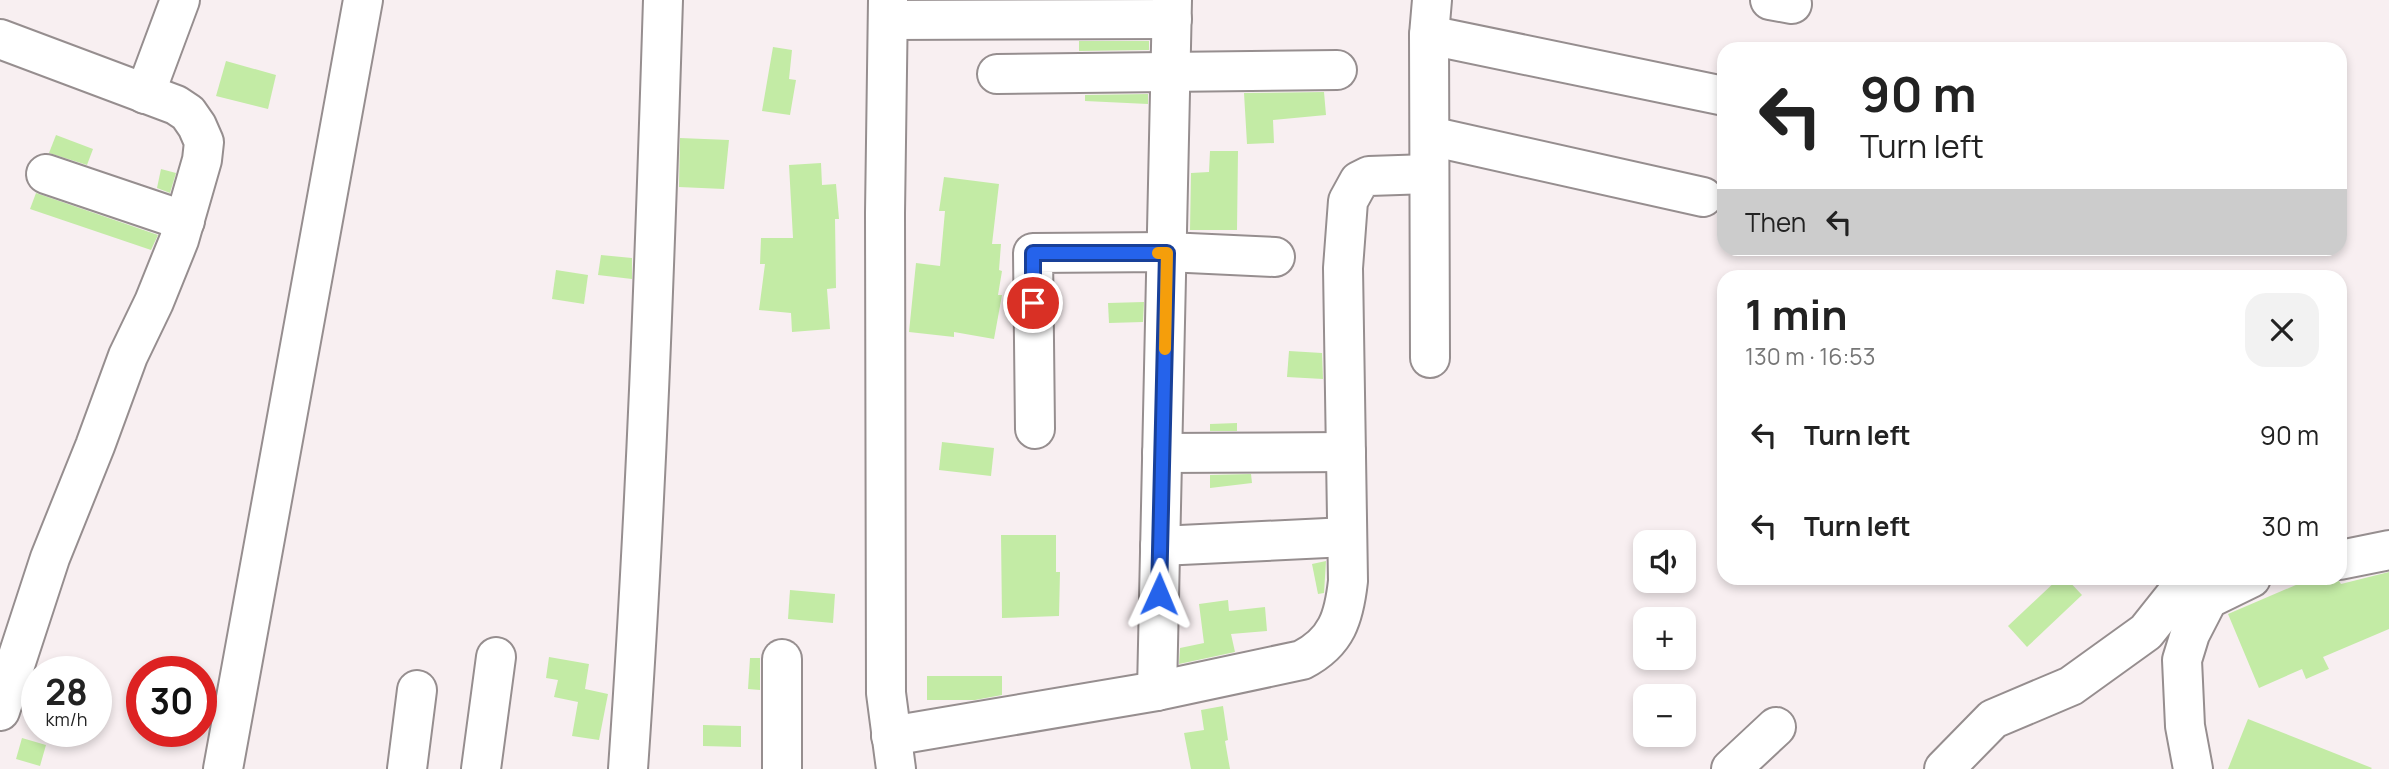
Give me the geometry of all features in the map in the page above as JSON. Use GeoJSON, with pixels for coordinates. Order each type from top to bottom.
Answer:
{"type":"FeatureCollection","features":[{"type":"Feature","properties":{"kind":"street"},"geometry":{"type":"LineString","coordinates":[[145,94],[180,0]]}},
{"type":"Feature","properties":{"kind":"street"},"geometry":{"type":"LineString","coordinates":[[223,769],[363,0]]}},
{"type":"Feature","properties":{"kind":"street"},"geometry":{"type":"LineString","coordinates":[[628,769],[654,265],[663,0]]}},
{"type":"Feature","properties":{"kind":"street"},"geometry":{"type":"LineString","coordinates":[[1157,691],[1172,10],[888,10],[885,212],[886,694],[893,752],[1302,660],[1316,653],[1328,641],[1339,624],[1345,606],[1348,581],[1343,268],[1348,201],[1359,181],[1369,176],[1429,174]]}},
{"type":"Feature","properties":{"kind":"street"},"geometry":{"type":"LineString","coordinates":[[1430,358],[1430,17],[1717,94]]}},
{"type":"Feature","properties":{"kind":"street"},"geometry":{"type":"LineString","coordinates":[[0,39],[176,105],[188,113],[204,142],[202,160],[185,221],[159,289],[128,356],[96,446],[50,558],[0,711]]}},
{"type":"Feature","properties":{"kind":"street"},"geometry":{"type":"LineString","coordinates":[[998,74],[1337,70]]}},
{"type":"Feature","properties":{"kind":"street"},"geometry":{"type":"LineString","coordinates":[[1430,136],[1703,197]]}},
{"type":"Feature","properties":{"kind":"street"},"geometry":{"type":"LineString","coordinates":[[46,174],[185,221]]}},
{"type":"Feature","properties":{"kind":"street"},"geometry":{"type":"LineString","coordinates":[[1035,429],[1033,253],[1167,253],[1275,257]]}},
{"type":"Feature","properties":{"kind":"street"},"geometry":{"type":"LineString","coordinates":[[1162,453],[1346,452]]}},
{"type":"Feature","properties":{"kind":"street"},"geometry":{"type":"LineString","coordinates":[[1160,546],[1347,537]]}},
{"type":"Feature","properties":{"kind":"street"},"geometry":{"type":"LineString","coordinates":[[2347,559],[2389,550]]}},
{"type":"Feature","properties":{"kind":"street"},"geometry":{"type":"LineString","coordinates":[[1944,769],[1993,719],[2071,686],[2146,632],[2183,585]]}},
{"type":"Feature","properties":{"kind":"street"},"geometry":{"type":"LineString","coordinates":[[2193,769],[2185,726],[2182,660],[2190,634],[2208,599],[2237,585]]}},
{"type":"Feature","properties":{"kind":"street"},"geometry":{"type":"LineString","coordinates":[[481,769],[496,657]]}},
{"type":"Feature","properties":{"kind":"street"},"geometry":{"type":"LineString","coordinates":[[782,659],[782,769]]}},
{"type":"Feature","properties":{"kind":"street"},"geometry":{"type":"LineString","coordinates":[[407,769],[417,690]]}},
{"type":"Feature","properties":{"kind":"street"},"geometry":{"type":"LineString","coordinates":[[1731,769],[1776,727]]}},
{"type":"Feature","properties":{"kind":"building"},"geometry":{"type":"Polygon","coordinates":[[[1079,41],[1149,41],[1149,50],[1079,51],[1079,41]]]}},
{"type":"Feature","properties":{"kind":"building"},"geometry":{"type":"Polygon","coordinates":[[[773,47],[792,50],[789,79],[796,80],[790,115],[762,111],[773,47]]]}},
{"type":"Feature","properties":{"kind":"building"},"geometry":{"type":"Polygon","coordinates":[[[226,61],[276,75],[268,109],[216,96],[226,61]]]}},
{"type":"Feature","properties":{"kind":"building"},"geometry":{"type":"Polygon","coordinates":[[[1324,92],[1326,115],[1273,120],[1274,143],[1247,144],[1244,93],[1324,92]]]}},
{"type":"Feature","properties":{"kind":"building"},"geometry":{"type":"Polygon","coordinates":[[[1148,94],[1148,104],[1085,101],[1085,95],[1148,94]]]}},
{"type":"Feature","properties":{"kind":"building"},"geometry":{"type":"Polygon","coordinates":[[[56,135],[93,149],[87,165],[49,153],[56,135]]]}},
{"type":"Feature","properties":{"kind":"building"},"geometry":{"type":"Polygon","coordinates":[[[680,138],[729,140],[724,189],[679,187],[680,138]]]}},
{"type":"Feature","properties":{"kind":"building"},"geometry":{"type":"Polygon","coordinates":[[[1210,151],[1238,151],[1237,230],[1190,230],[1191,173],[1209,172],[1210,151]]]}},
{"type":"Feature","properties":{"kind":"building"},"geometry":{"type":"Polygon","coordinates":[[[821,163],[822,185],[836,184],[839,219],[835,219],[836,288],[827,289],[830,329],[792,332],[791,313],[759,310],[765,264],[760,264],[761,238],[793,238],[789,165],[821,163]]]}},
{"type":"Feature","properties":{"kind":"building"},"geometry":{"type":"Polygon","coordinates":[[[161,169],[176,173],[170,193],[157,188],[161,169]]]}},
{"type":"Feature","properties":{"kind":"building"},"geometry":{"type":"Polygon","coordinates":[[[944,177],[999,184],[992,244],[1001,244],[999,270],[1002,271],[998,295],[1002,295],[994,339],[954,332],[954,337],[909,332],[916,263],[940,266],[945,211],[939,211],[944,177]]]}},
{"type":"Feature","properties":{"kind":"building"},"geometry":{"type":"Polygon","coordinates":[[[36,193],[158,235],[151,250],[30,209],[36,193]]]}},
{"type":"Feature","properties":{"kind":"building"},"geometry":{"type":"Polygon","coordinates":[[[601,255],[632,258],[632,279],[598,275],[601,255]]]}},
{"type":"Feature","properties":{"kind":"building"},"geometry":{"type":"Polygon","coordinates":[[[556,270],[588,275],[584,304],[552,299],[556,270]]]}},
{"type":"Feature","properties":{"kind":"building"},"geometry":{"type":"Polygon","coordinates":[[[1144,302],[1143,322],[1109,323],[1108,303],[1144,302]]]}},
{"type":"Feature","properties":{"kind":"building"},"geometry":{"type":"Polygon","coordinates":[[[1289,351],[1322,353],[1323,379],[1287,377],[1289,351]]]}},
{"type":"Feature","properties":{"kind":"building"},"geometry":{"type":"Polygon","coordinates":[[[1237,423],[1237,431],[1210,431],[1210,424],[1237,423]]]}},
{"type":"Feature","properties":{"kind":"building"},"geometry":{"type":"Polygon","coordinates":[[[942,442],[994,448],[991,476],[939,470],[942,442]]]}},
{"type":"Feature","properties":{"kind":"building"},"geometry":{"type":"Polygon","coordinates":[[[1251,474],[1252,483],[1210,488],[1210,475],[1251,474]]]}},
{"type":"Feature","properties":{"kind":"building"},"geometry":{"type":"Polygon","coordinates":[[[1001,535],[1056,535],[1056,572],[1060,572],[1059,616],[1002,618],[1001,535]]]}},
{"type":"Feature","properties":{"kind":"building"},"geometry":{"type":"Polygon","coordinates":[[[1326,561],[1324,593],[1318,594],[1312,564],[1326,561]]]}},
{"type":"Feature","properties":{"kind":"building"},"geometry":{"type":"Polygon","coordinates":[[[2389,572],[2389,629],[2323,657],[2329,669],[2306,679],[2302,669],[2259,688],[2228,614],[2296,585],[2347,585],[2347,582],[2389,572]]]}},
{"type":"Feature","properties":{"kind":"building"},"geometry":{"type":"Polygon","coordinates":[[[2052,585],[2073,585],[2082,595],[2027,647],[2008,626],[2052,585]]]}},
{"type":"Feature","properties":{"kind":"building"},"geometry":{"type":"Polygon","coordinates":[[[790,590],[835,594],[833,623],[788,619],[790,590]]]}},
{"type":"Feature","properties":{"kind":"building"},"geometry":{"type":"Polygon","coordinates":[[[1228,600],[1229,611],[1265,607],[1267,631],[1231,634],[1235,652],[1179,664],[1180,648],[1204,643],[1199,604],[1228,600]]]}},
{"type":"Feature","properties":{"kind":"building"},"geometry":{"type":"Polygon","coordinates":[[[549,657],[589,664],[585,689],[608,694],[599,740],[572,736],[578,702],[554,697],[558,680],[546,678],[549,657]]]}},
{"type":"Feature","properties":{"kind":"building"},"geometry":{"type":"Polygon","coordinates":[[[750,658],[760,658],[760,690],[748,689],[750,658]]]}},
{"type":"Feature","properties":{"kind":"building"},"geometry":{"type":"Polygon","coordinates":[[[927,676],[1002,676],[1002,695],[975,700],[927,700],[927,676]]]}},
{"type":"Feature","properties":{"kind":"building"},"geometry":{"type":"Polygon","coordinates":[[[1223,706],[1230,769],[1191,769],[1184,733],[1204,730],[1201,710],[1223,706]]]}},
{"type":"Feature","properties":{"kind":"building"},"geometry":{"type":"Polygon","coordinates":[[[2248,719],[2372,768],[2228,769],[2248,719]]]}},
{"type":"Feature","properties":{"kind":"building"},"geometry":{"type":"Polygon","coordinates":[[[703,725],[741,726],[741,747],[703,746],[703,725]]]}},
{"type":"Feature","properties":{"kind":"building"},"geometry":{"type":"Polygon","coordinates":[[[21,742],[21,747],[45,747],[40,766],[16,759],[21,742]]]}},
{"type":"Feature","properties":{"kind":"slow traffic"},"geometry":{"type":"LineString","coordinates":[[1158,253],[1167,253],[1165,349]]}},
{"type":"Feature","properties":{"kind":"route"},"geometry":{"type":"LineString","coordinates":[[1033,303],[1033,253],[1167,253],[1159,594]]}}]}
